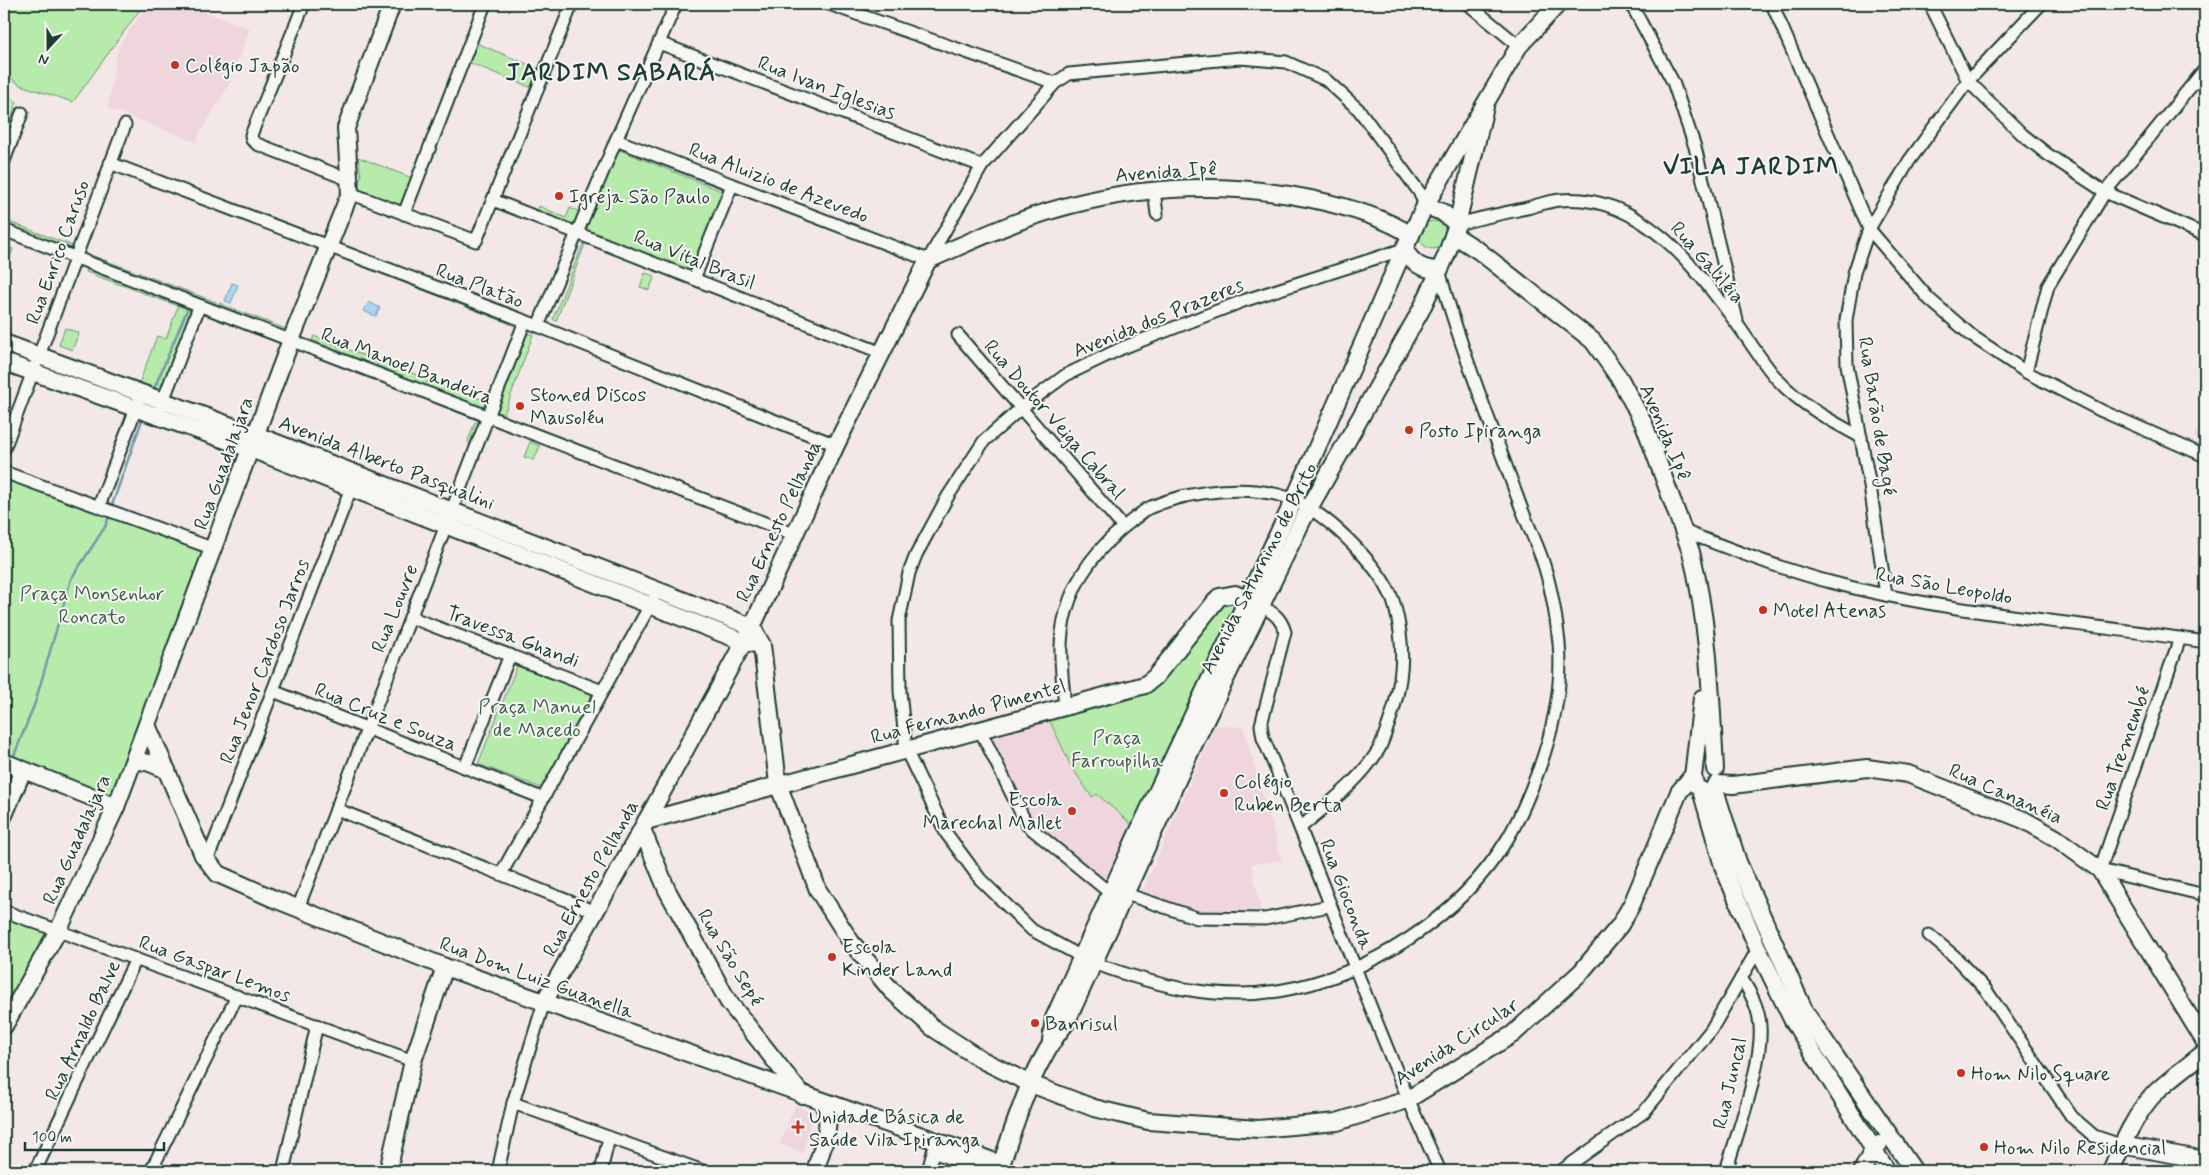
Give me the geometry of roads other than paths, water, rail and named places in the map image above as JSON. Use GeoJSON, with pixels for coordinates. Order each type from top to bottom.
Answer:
{"type":"FeatureCollection","features":[{"type":"Feature","properties":{"kind":"main road","name":"Rua Guadalajara"},"geometry":{"type":"LineString","coordinates":[[4,1026],[59,929],[116,807],[291,340],[329,248],[350,187],[346,128],[392,4]]}},
{"type":"Feature","properties":{"kind":"main road","name":"Avenida Saturnino de Brito"},"geometry":{"type":"LineString","coordinates":[[1000,1168],[1031,1084],[1051,1042],[1054,1018],[1088,960],[1119,897],[1254,602],[1294,500],[1407,242],[1519,46],[1558,4]]}},
{"type":"Feature","properties":{"kind":"main road","name":"Avenida Saturnino de Brito"},"geometry":{"type":"LineString","coordinates":[[1254,602],[1421,310],[1443,263],[1455,229],[1485,107]]}},
{"type":"Feature","properties":{"kind":"main road","name":"Avenida Ipê"},"geometry":{"type":"LineString","coordinates":[[928,260],[1034,216],[1102,198],[1154,191],[1220,187],[1278,193],[1324,202],[1400,227],[1407,242]]}},
{"type":"Feature","properties":{"kind":"main road"},"geometry":{"type":"LineString","coordinates":[[1426,206],[1442,212],[1455,229]]}},
{"type":"Feature","properties":{"kind":"main road","name":"Avenida Ipê"},"geometry":{"type":"LineString","coordinates":[[1455,229],[1495,265],[1546,302],[1593,341],[1620,379],[1644,424],[1683,531],[1696,573],[1707,641],[1705,781]]}},
{"type":"Feature","properties":{"kind":"main road"},"geometry":{"type":"LineString","coordinates":[[1407,242],[1410,260],[1419,266],[1443,263]]}},
{"type":"Feature","properties":{"kind":"main road","name":"Avenida Ipê"},"geometry":{"type":"LineString","coordinates":[[1443,263],[1466,254],[1495,265]]}},
{"type":"Feature","properties":{"kind":"main road","name":"Rua Ernesto Pellanda"},"geometry":{"type":"LineString","coordinates":[[544,1002],[596,912],[752,627],[836,445],[928,260]]}},
{"type":"Feature","properties":{"kind":"main road","name":"Avenida Alberto Pasqualini"},"geometry":{"type":"LineString","coordinates":[[4,343],[162,401],[254,442],[450,518],[658,590],[752,627]]}},
{"type":"Feature","properties":{"kind":"main road","name":"Avenida Alberto Pasqualini"},"geometry":{"type":"LineString","coordinates":[[4,362],[135,410],[254,442]]}},
{"type":"Feature","properties":{"kind":"main road","name":"Avenida Alberto Pasqualini"},"geometry":{"type":"LineString","coordinates":[[450,518],[650,605],[744,642]]}},
{"type":"Feature","properties":{"kind":"main road","name":"Rua Fernando Pimentel"},"geometry":{"type":"LineString","coordinates":[[644,825],[778,784],[1151,682],[1219,597],[1234,594],[1254,602]]}},
{"type":"Feature","properties":{"kind":"main road","name":"Avenida Ipê"},"geometry":{"type":"LineString","coordinates":[[1701,608],[1702,705],[1696,741],[1705,781]]}},
{"type":"Feature","properties":{"kind":"main road","name":"Avenida Circular"},"geometry":{"type":"LineString","coordinates":[[752,627],[762,645],[778,784],[818,890],[850,942],[892,990],[933,1028],[982,1060],[1031,1084],[1094,1108],[1148,1121],[1258,1129],[1332,1123],[1407,1100],[1513,1034],[1581,972],[1620,924],[1632,904],[1678,795],[1705,781]]}},
{"type":"Feature","properties":{"kind":"main road"},"geometry":{"type":"LineString","coordinates":[[744,642],[762,645]]}},
{"type":"Feature","properties":{"kind":"main road","name":"Rua Dom Luiz Guanella"},"geometry":{"type":"LineString","coordinates":[[147,725],[207,861],[218,874],[445,967],[844,1109],[935,1147],[1000,1168]]}},
{"type":"Feature","properties":{"kind":"main road"},"geometry":{"type":"LineString","coordinates":[[1678,795],[1684,771],[1696,741]]}},
{"type":"Feature","properties":{"kind":"main road"},"geometry":{"type":"LineString","coordinates":[[134,760],[150,763],[167,770]]}},
{"type":"Feature","properties":{"kind":"main road"},"geometry":{"type":"LineString","coordinates":[[4,815],[13,766],[116,807]]}},
{"type":"Feature","properties":{"kind":"main road","name":"Rua Cananéia"},"geometry":{"type":"LineString","coordinates":[[1705,781],[1733,786],[1849,768],[1867,768],[1908,774],[2024,820],[2056,838],[2100,870],[2205,1042]]}},
{"type":"Feature","properties":{"kind":"main road"},"geometry":{"type":"LineString","coordinates":[[1705,781],[1723,820],[1738,862],[1805,1012],[1914,1171]]}},
{"type":"Feature","properties":{"kind":"main road"},"geometry":{"type":"LineString","coordinates":[[1705,781],[1723,866],[1758,950],[1792,1019],[1887,1171]]}},
{"type":"Feature","properties":{"kind":"main road"},"geometry":{"type":"LineString","coordinates":[[1723,820],[1733,786]]}},
{"type":"Feature","properties":{"kind":"main road","name":"Rua São Sepé"},"geometry":{"type":"LineString","coordinates":[[644,825],[667,890],[728,1000],[802,1095]]}},
{"type":"Feature","properties":{"kind":"main road"},"geometry":{"type":"LineString","coordinates":[[388,1171],[413,1061],[445,967]]}},
{"type":"Feature","properties":{"kind":"main road"},"geometry":{"type":"LineString","coordinates":[[2111,1171],[2121,1145],[2157,1091],[2205,1052]]}},
{"type":"Feature","properties":{"kind":"main road"},"geometry":{"type":"LineString","coordinates":[[815,1171],[828,1124],[828,1114],[821,1101]]}},
{"type":"Feature","properties":{"kind":"main road"},"geometry":{"type":"LineString","coordinates":[[828,1124],[834,1115],[844,1109]]}},
{"type":"Feature","properties":{"kind":"main road"},"geometry":{"type":"LineString","coordinates":[[1862,1171],[1873,1150],[1890,1136]]}},
{"type":"Feature","properties":{"kind":"main road"},"geometry":{"type":"LineString","coordinates":[[2121,1145],[2205,1160]]}},
{"type":"Feature","properties":{"kind":"street"},"geometry":{"type":"LineString","coordinates":[[304,4],[252,135],[252,140],[404,214],[476,241],[572,4]]}},
{"type":"Feature","properties":{"kind":"street"},"geometry":{"type":"LineString","coordinates":[[404,214],[486,4]]}},
{"type":"Feature","properties":{"kind":"street"},"geometry":{"type":"LineString","coordinates":[[538,326],[579,233],[616,140],[676,4]]}},
{"type":"Feature","properties":{"kind":"street"},"geometry":{"type":"LineString","coordinates":[[829,4],[1055,83]]}},
{"type":"Feature","properties":{"kind":"street"},"geometry":{"type":"LineString","coordinates":[[850,4],[858,14]]}},
{"type":"Feature","properties":{"kind":"street"},"geometry":{"type":"LineString","coordinates":[[1468,4],[1519,46]]}},
{"type":"Feature","properties":{"kind":"street"},"geometry":{"type":"LineString","coordinates":[[1631,4],[1673,82],[1695,148],[1738,325]]}},
{"type":"Feature","properties":{"kind":"street"},"geometry":{"type":"LineString","coordinates":[[1772,4],[1869,229],[1929,299],[1972,336],[2026,372],[2102,411],[2205,456]]}},
{"type":"Feature","properties":{"kind":"street"},"geometry":{"type":"LineString","coordinates":[[1930,4],[1968,81],[2023,135],[2047,154],[2105,192],[2205,235]]}},
{"type":"Feature","properties":{"kind":"street","name":"Rua Barão de Bagé"},"geometry":{"type":"LineString","coordinates":[[1886,594],[1861,437],[1847,365],[1846,320],[1854,273],[1869,229],[1909,161],[1968,81],[2041,4]]}},
{"type":"Feature","properties":{"kind":"street","name":"Rua Ivan Iglesias"},"geometry":{"type":"LineString","coordinates":[[659,43],[982,166]]}},
{"type":"Feature","properties":{"kind":"street","name":"Rua Ernesto Pellanda"},"geometry":{"type":"LineString","coordinates":[[928,260],[982,166],[1055,83],[1069,74],[1240,58],[1286,62],[1326,80],[1359,110],[1420,193],[1426,206]]}},
{"type":"Feature","properties":{"kind":"street"},"geometry":{"type":"LineString","coordinates":[[2026,372],[2048,286],[2105,192],[2205,69]]}},
{"type":"Feature","properties":{"kind":"street"},"geometry":{"type":"LineString","coordinates":[[4,161],[22,114]]}},
{"type":"Feature","properties":{"kind":"street","name":"Rua Enrico Caruso"},"geometry":{"type":"LineString","coordinates":[[4,449],[34,373],[74,256],[125,125]]}},
{"type":"Feature","properties":{"kind":"street","name":"Rua Aluizio de Azevedo"},"geometry":{"type":"LineString","coordinates":[[616,140],[928,260]]}},
{"type":"Feature","properties":{"kind":"street","name":"Rua Platão"},"geometry":{"type":"LineString","coordinates":[[110,163],[538,326],[836,445]]}},
{"type":"Feature","properties":{"kind":"street"},"geometry":{"type":"LineString","coordinates":[[694,279],[732,185]]}},
{"type":"Feature","properties":{"kind":"street"},"geometry":{"type":"LineString","coordinates":[[1154,191],[1157,214]]}},
{"type":"Feature","properties":{"kind":"street","name":"Rua Vital Brasil"},"geometry":{"type":"LineString","coordinates":[[494,200],[882,353]]}},
{"type":"Feature","properties":{"kind":"street","name":"Rua Galiléia"},"geometry":{"type":"LineString","coordinates":[[1455,229],[1560,200],[1590,201],[1621,210],[1648,224],[1672,244],[1738,325],[1763,363],[1779,381],[1820,414],[1861,437]]}},
{"type":"Feature","properties":{"kind":"street","name":"Rua Manoel Bandeira"},"geometry":{"type":"LineString","coordinates":[[4,230],[796,535]]}},
{"type":"Feature","properties":{"kind":"street","name":"Avenida dos Prazeres"},"geometry":{"type":"LineString","coordinates":[[1407,242],[1243,301],[1122,348],[1066,375],[1021,408],[984,441],[948,496],[909,573],[899,621],[900,690],[906,750],[946,833],[980,879],[1000,901],[1032,930],[1088,960],[1163,986],[1225,993],[1276,991],[1304,985],[1357,969],[1412,936],[1442,914],[1468,889],[1494,859],[1516,824],[1531,790],[1549,739],[1558,693],[1559,645],[1554,607],[1542,561],[1519,503],[1443,263]]}},
{"type":"Feature","properties":{"kind":"street"},"geometry":{"type":"LineString","coordinates":[[157,417],[200,307]]}},
{"type":"Feature","properties":{"kind":"street","name":"Rua Louvre"},"geometry":{"type":"LineString","coordinates":[[298,908],[525,321]]}},
{"type":"Feature","properties":{"kind":"street","name":"Rua Doutor Veiga Cabral"},"geometry":{"type":"LineString","coordinates":[[958,334],[1123,527]]}},
{"type":"Feature","properties":{"kind":"street"},"geometry":{"type":"LineString","coordinates":[[99,506],[141,393]]}},
{"type":"Feature","properties":{"kind":"street"},"geometry":{"type":"LineString","coordinates":[[4,472],[214,549]]}},
{"type":"Feature","properties":{"kind":"street","name":"Rua Jenor Cardoso Jarros"},"geometry":{"type":"LineString","coordinates":[[207,861],[354,481]]}},
{"type":"Feature","properties":{"kind":"street"},"geometry":{"type":"LineString","coordinates":[[1065,706],[1060,653],[1062,627],[1070,598],[1078,580],[1092,560],[1123,527],[1150,507],[1199,494],[1246,490],[1294,500],[1309,508],[1344,535],[1374,567],[1395,605],[1403,652],[1399,694],[1380,748],[1355,782],[1301,827]]}},
{"type":"Feature","properties":{"kind":"street","name":"Rua São Leopoldo"},"geometry":{"type":"LineString","coordinates":[[1683,531],[1787,569],[1834,583],[1963,609],[2205,642]]}},
{"type":"Feature","properties":{"kind":"street"},"geometry":{"type":"LineString","coordinates":[[501,874],[658,590]]}},
{"type":"Feature","properties":{"kind":"street","name":"Rua Gioconda"},"geometry":{"type":"LineString","coordinates":[[1254,602],[1276,614],[1282,622],[1285,632],[1260,725],[1261,732],[1301,827],[1329,906],[1357,969],[1407,1100],[1440,1171]]}},
{"type":"Feature","properties":{"kind":"street","name":"Travessa Ghandi"},"geometry":{"type":"LineString","coordinates":[[410,617],[602,691]]}},
{"type":"Feature","properties":{"kind":"street","name":"Rua Tremembé"},"geometry":{"type":"LineString","coordinates":[[2100,870],[2180,638]]}},
{"type":"Feature","properties":{"kind":"street"},"geometry":{"type":"LineString","coordinates":[[466,767],[510,655]]}},
{"type":"Feature","properties":{"kind":"street","name":"Rua Cruz e Souza"},"geometry":{"type":"LineString","coordinates":[[273,691],[542,798]]}},
{"type":"Feature","properties":{"kind":"street"},"geometry":{"type":"LineString","coordinates":[[980,730],[1027,825],[1119,897],[1197,918],[1265,919],[1329,906]]}},
{"type":"Feature","properties":{"kind":"street"},"geometry":{"type":"LineString","coordinates":[[336,809],[596,912]]}},
{"type":"Feature","properties":{"kind":"street"},"geometry":{"type":"LineString","coordinates":[[2100,870],[2205,895]]}},
{"type":"Feature","properties":{"kind":"street","name":"Rua Gaspar Lemos"},"geometry":{"type":"LineString","coordinates":[[4,911],[59,929],[413,1061]]}},
{"type":"Feature","properties":{"kind":"street"},"geometry":{"type":"LineString","coordinates":[[1929,935],[1954,956],[1986,990],[2072,1117],[2094,1136],[2121,1145]]}},
{"type":"Feature","properties":{"kind":"street"},"geometry":{"type":"LineString","coordinates":[[1561,1171],[1644,1112],[1711,1030],[1758,950]]}},
{"type":"Feature","properties":{"kind":"street","name":"Rua Arnaldo Balve"},"geometry":{"type":"LineString","coordinates":[[35,1171],[136,959]]}},
{"type":"Feature","properties":{"kind":"street","name":"Rua Juncal"},"geometry":{"type":"LineString","coordinates":[[1726,1171],[1759,1050],[1760,1027],[1757,1009],[1751,993],[1740,978]]}},
{"type":"Feature","properties":{"kind":"street"},"geometry":{"type":"LineString","coordinates":[[151,1171],[237,996]]}},
{"type":"Feature","properties":{"kind":"street"},"geometry":{"type":"LineString","coordinates":[[498,1171],[513,1103],[544,1002]]}},
{"type":"Feature","properties":{"kind":"street"},"geometry":{"type":"LineString","coordinates":[[283,1171],[316,1025]]}},
{"type":"Feature","properties":{"kind":"street"},"geometry":{"type":"LineString","coordinates":[[513,1103],[703,1171]]}},
{"type":"Feature","properties":{"kind":"street"},"geometry":{"type":"LineString","coordinates":[[601,1171],[609,1138]]}},
{"type":"Feature","properties":{"kind":"street"},"geometry":{"type":"LineString","coordinates":[[928,1171],[935,1147]]}},
{"type":"Feature","properties":{"kind":"street","name":"Rua Dom Luiz Guanella"},"geometry":{"type":"LineString","coordinates":[[935,1147],[985,1171]]}},
{"type":"Feature","properties":{"kind":"water"},"geometry":{"type":"Polygon","coordinates":[[[232,283],[238,285],[231,303],[225,301],[232,283]]]}},
{"type":"Feature","properties":{"kind":"water"},"geometry":{"type":"Polygon","coordinates":[[[369,302],[380,308],[376,316],[363,311],[369,302]]]}},
{"type":"Feature","properties":{"kind":"waterway"},"geometry":{"type":"LineString","coordinates":[[154,389],[187,310]]}},
{"type":"Feature","properties":{"kind":"waterway"},"geometry":{"type":"LineString","coordinates":[[111,508],[142,420]]}},
{"type":"Feature","properties":{"kind":"waterway"},"geometry":{"type":"LineString","coordinates":[[13,758],[35,703],[71,579],[105,527],[110,514]]}},
{"type":"Feature","properties":{"kind":"waterway"},"geometry":{"type":"LineString","coordinates":[[4,782],[8,770]]}},
{"type":"Feature","properties":{"kind":"place","name":"Colégio Japão"},"geometry":{"type":"Point","coordinates":[175,65]}},
{"type":"Feature","properties":{"kind":"place","name":"Igreja São Paulo"},"geometry":{"type":"Point","coordinates":[559,196]}},
{"type":"Feature","properties":{"kind":"place","name":"Stoned Discos Mausoléu"},"geometry":{"type":"Point","coordinates":[520,406]}},
{"type":"Feature","properties":{"kind":"place","name":"Posto Ipiranga"},"geometry":{"type":"Point","coordinates":[1409,430]}},
{"type":"Feature","properties":{"kind":"place","name":"Motel Atenas"},"geometry":{"type":"Point","coordinates":[1763,610]}},
{"type":"Feature","properties":{"kind":"place","name":"Colégio Ruben Berta"},"geometry":{"type":"Point","coordinates":[1224,793]}},
{"type":"Feature","properties":{"kind":"place","name":"Escola Marechal Mallet"},"geometry":{"type":"Point","coordinates":[1072,811]}},
{"type":"Feature","properties":{"kind":"place","name":"Escola Kinder Land"},"geometry":{"type":"Point","coordinates":[832,957]}},
{"type":"Feature","properties":{"kind":"place","name":"Banrisul"},"geometry":{"type":"Point","coordinates":[1035,1023]}},
{"type":"Feature","properties":{"kind":"place","name":"Hom Nilo Square"},"geometry":{"type":"Point","coordinates":[1961,1073]}},
{"type":"Feature","properties":{"kind":"place","name":"Unidade Básica de Saúde Vila Ipiranga"},"geometry":{"type":"Point","coordinates":[798,1127]}},
{"type":"Feature","properties":{"kind":"place","name":"Hom Nilo Residencial"},"geometry":{"type":"Point","coordinates":[1984,1147]}},
{"type":"Feature","properties":{"kind":"district","name":"JARDIM SABARÁ"},"geometry":{"type":"Point","coordinates":[611,71]}},
{"type":"Feature","properties":{"kind":"district","name":"VILA JARDIM"},"geometry":{"type":"Point","coordinates":[1751,165]}},
{"type":"Feature","properties":{"kind":"park label","name":"Praça Monsenhor Roncato"},"geometry":{"type":"Point","coordinates":[92,604]}},
{"type":"Feature","properties":{"kind":"park label","name":"Praça Manuel de Macedo"},"geometry":{"type":"Point","coordinates":[537,718]}},
{"type":"Feature","properties":{"kind":"park label","name":"Praça Farroupilha"},"geometry":{"type":"Point","coordinates":[1117,748]}}]}
